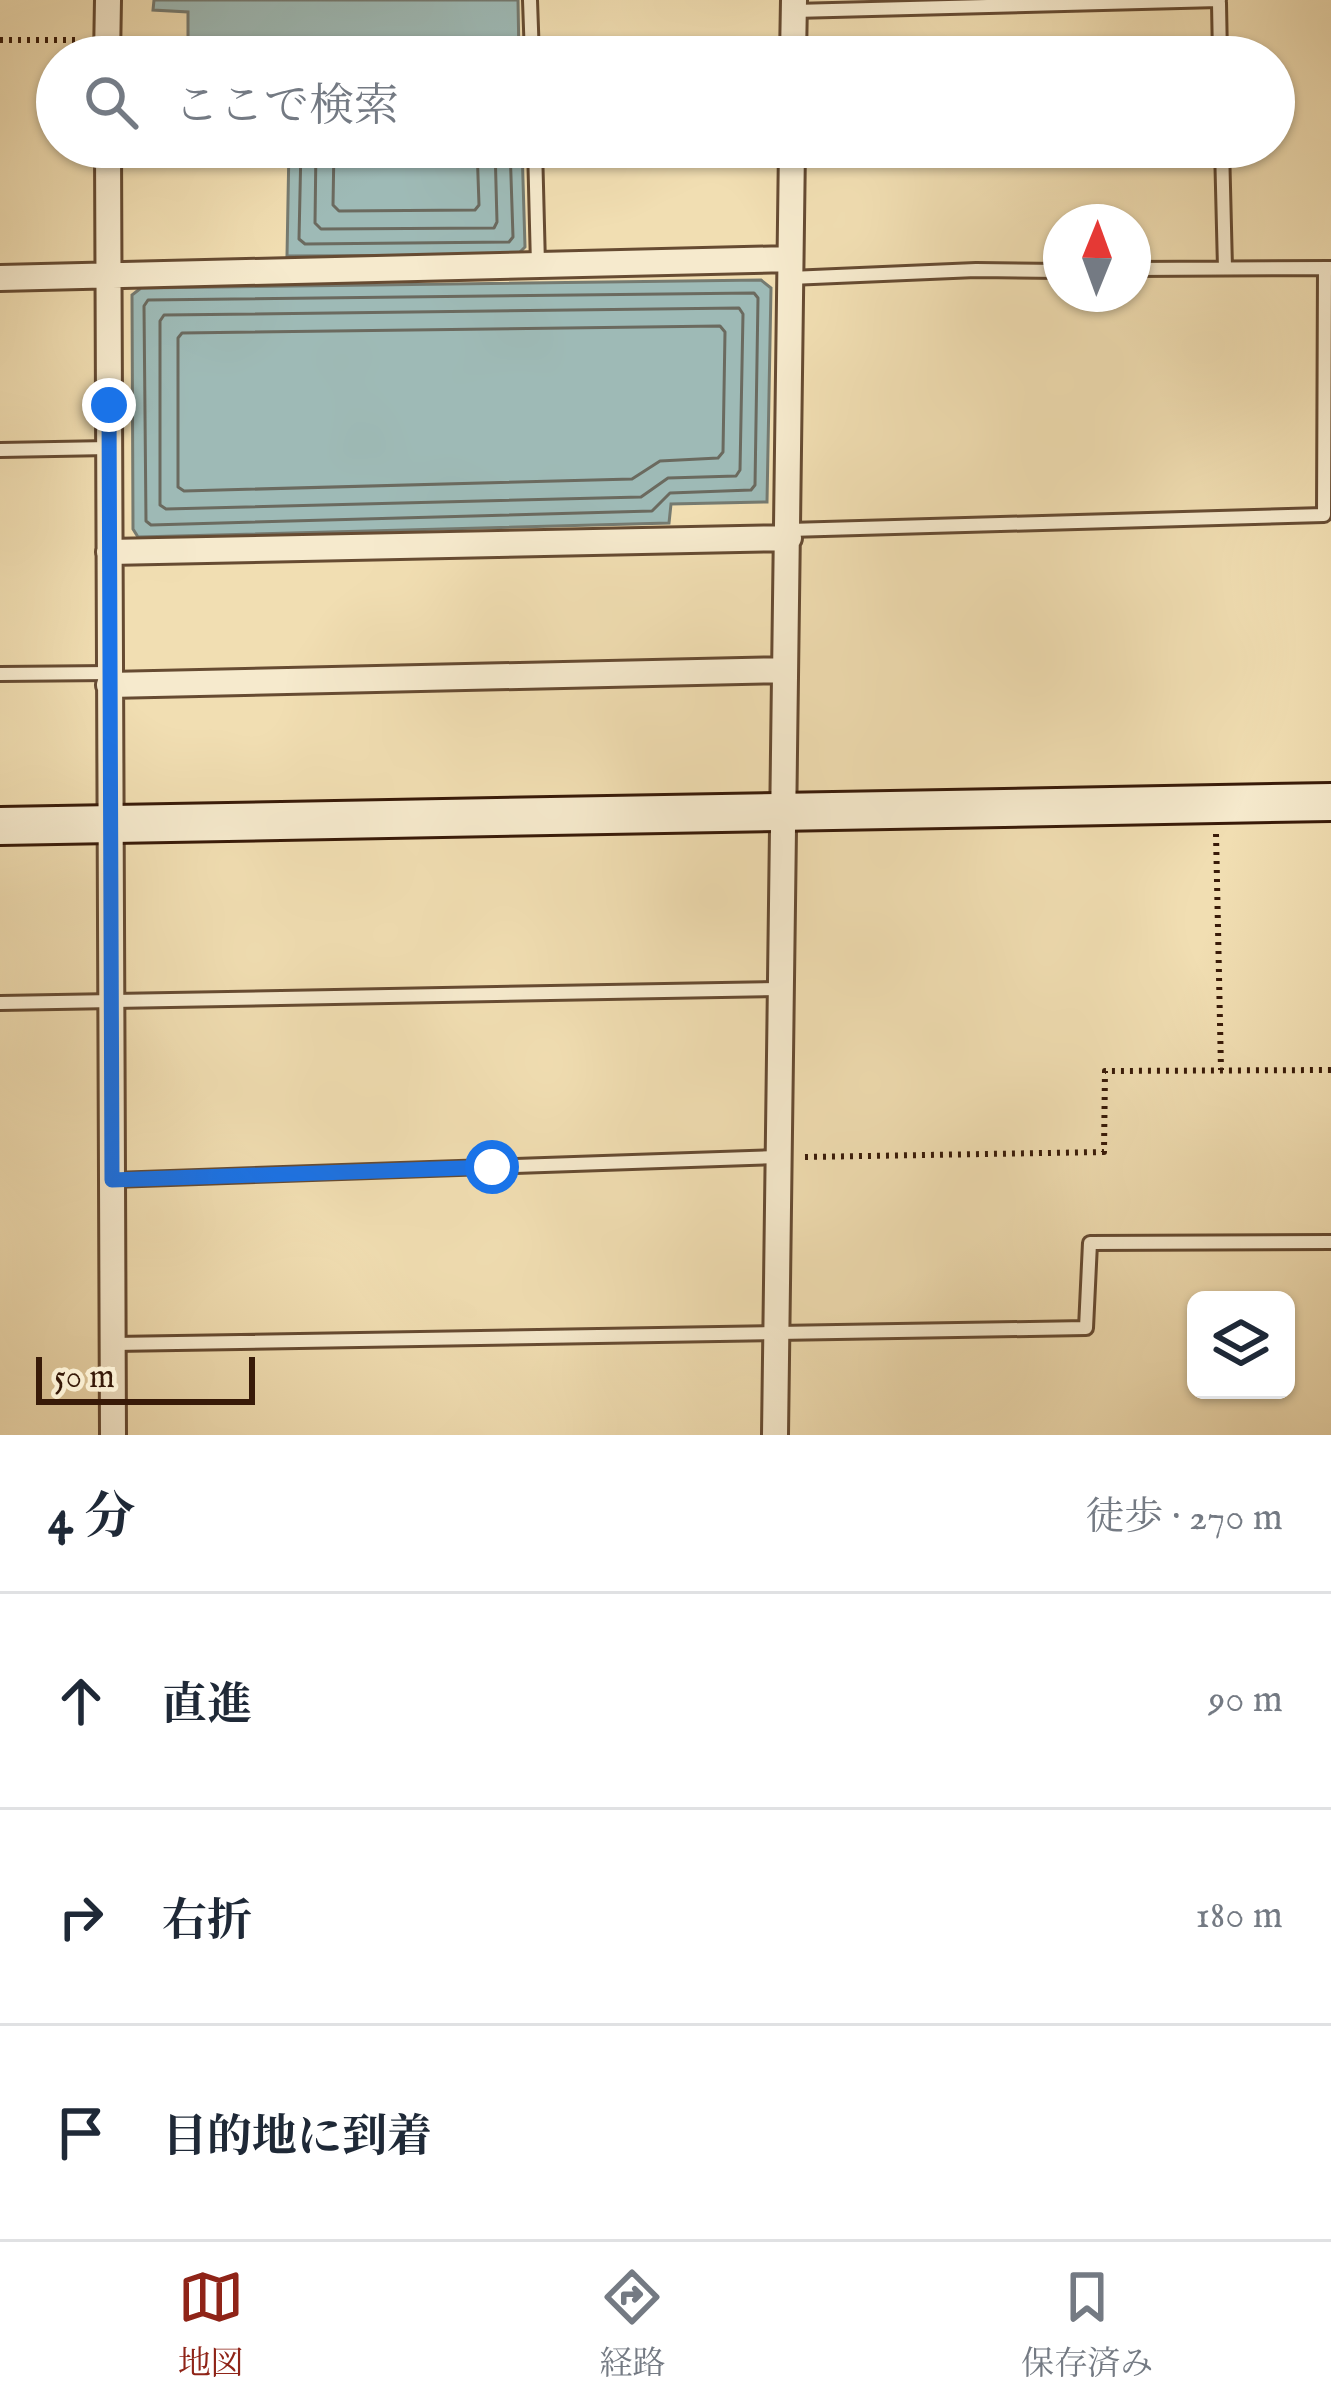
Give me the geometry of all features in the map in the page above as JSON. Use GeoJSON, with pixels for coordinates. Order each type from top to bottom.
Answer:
{"type":"FeatureCollection","features":[{"type":"Feature","properties":{"kind":"street"},"geometry":{"type":"LineString","coordinates":[[107,36],[108,0]]}},
{"type":"Feature","properties":{"kind":"street"},"geometry":{"type":"LineString","coordinates":[[793,36],[794,5]]}},
{"type":"Feature","properties":{"kind":"street"},"geometry":{"type":"LineString","coordinates":[[108,168],[113,1435]]}},
{"type":"Feature","properties":{"kind":"street"},"geometry":{"type":"LineString","coordinates":[[776,1435],[792,168]]}},
{"type":"Feature","properties":{"kind":"street"},"geometry":{"type":"LineString","coordinates":[[0,278],[538,265],[790,268]]}},
{"type":"Feature","properties":{"kind":"street"},"geometry":{"type":"LineString","coordinates":[[109,552],[789,534]]}},
{"type":"Feature","properties":{"kind":"street"},"geometry":{"type":"LineString","coordinates":[[110,679],[785,670]]}},
{"type":"Feature","properties":{"kind":"street"},"geometry":{"type":"LineString","coordinates":[[0,826],[1331,802]]}},
{"type":"Feature","properties":{"kind":"lane"},"geometry":{"type":"LineString","coordinates":[[530,0],[531,36]]}},
{"type":"Feature","properties":{"kind":"lane"},"geometry":{"type":"LineString","coordinates":[[794,5],[1219,1],[1220,36]]}},
{"type":"Feature","properties":{"kind":"lane"},"geometry":{"type":"LineString","coordinates":[[536,168],[538,265]]}},
{"type":"Feature","properties":{"kind":"lane"},"geometry":{"type":"LineString","coordinates":[[1223,168],[1225,268]]}},
{"type":"Feature","properties":{"kind":"lane"},"geometry":{"type":"LineString","coordinates":[[790,268],[1043,272]]}},
{"type":"Feature","properties":{"kind":"lane"},"geometry":{"type":"LineString","coordinates":[[789,534],[1324,515],[1328,268],[1151,269]]}},
{"type":"Feature","properties":{"kind":"lane"},"geometry":{"type":"LineString","coordinates":[[0,450],[109,448]]}},
{"type":"Feature","properties":{"kind":"lane"},"geometry":{"type":"LineString","coordinates":[[0,674],[110,679]]}},
{"type":"Feature","properties":{"kind":"lane"},"geometry":{"type":"LineString","coordinates":[[0,1003],[779,989]]}},
{"type":"Feature","properties":{"kind":"lane"},"geometry":{"type":"LineString","coordinates":[[112,1180],[777,1157]]}},
{"type":"Feature","properties":{"kind":"lane"},"geometry":{"type":"LineString","coordinates":[[112,1344],[1086,1328],[1090,1243],[1331,1242]]}},
{"type":"Feature","properties":{"kind":"path"},"geometry":{"type":"LineString","coordinates":[[0,40],[36,43]]}},
{"type":"Feature","properties":{"kind":"path"},"geometry":{"type":"LineString","coordinates":[[1215,804],[1221,1070]]}},
{"type":"Feature","properties":{"kind":"path"},"geometry":{"type":"LineString","coordinates":[[777,1157],[1104,1151],[1105,1070],[1331,1070]]}},
{"type":"Feature","properties":{"kind":"water"},"geometry":{"type":"Polygon","coordinates":[[[154,0],[518,0],[519,36],[188,36],[188,12],[153,10],[154,0]]]}},
{"type":"Feature","properties":{"kind":"water"},"geometry":{"type":"Polygon","coordinates":[[[289,168],[523,168],[525,247],[517,255],[287,256],[289,168]]]}},
{"type":"Feature","properties":{"kind":"water"},"geometry":{"type":"Polygon","coordinates":[[[761,280],[771,288],[767,502],[671,504],[669,523],[138,537],[133,529],[132,295],[141,288],[761,280]]]}},
{"type":"Feature","properties":{"kind":"route"},"geometry":{"type":"LineString","coordinates":[[109,405],[112,1180],[492,1167]]}}]}
